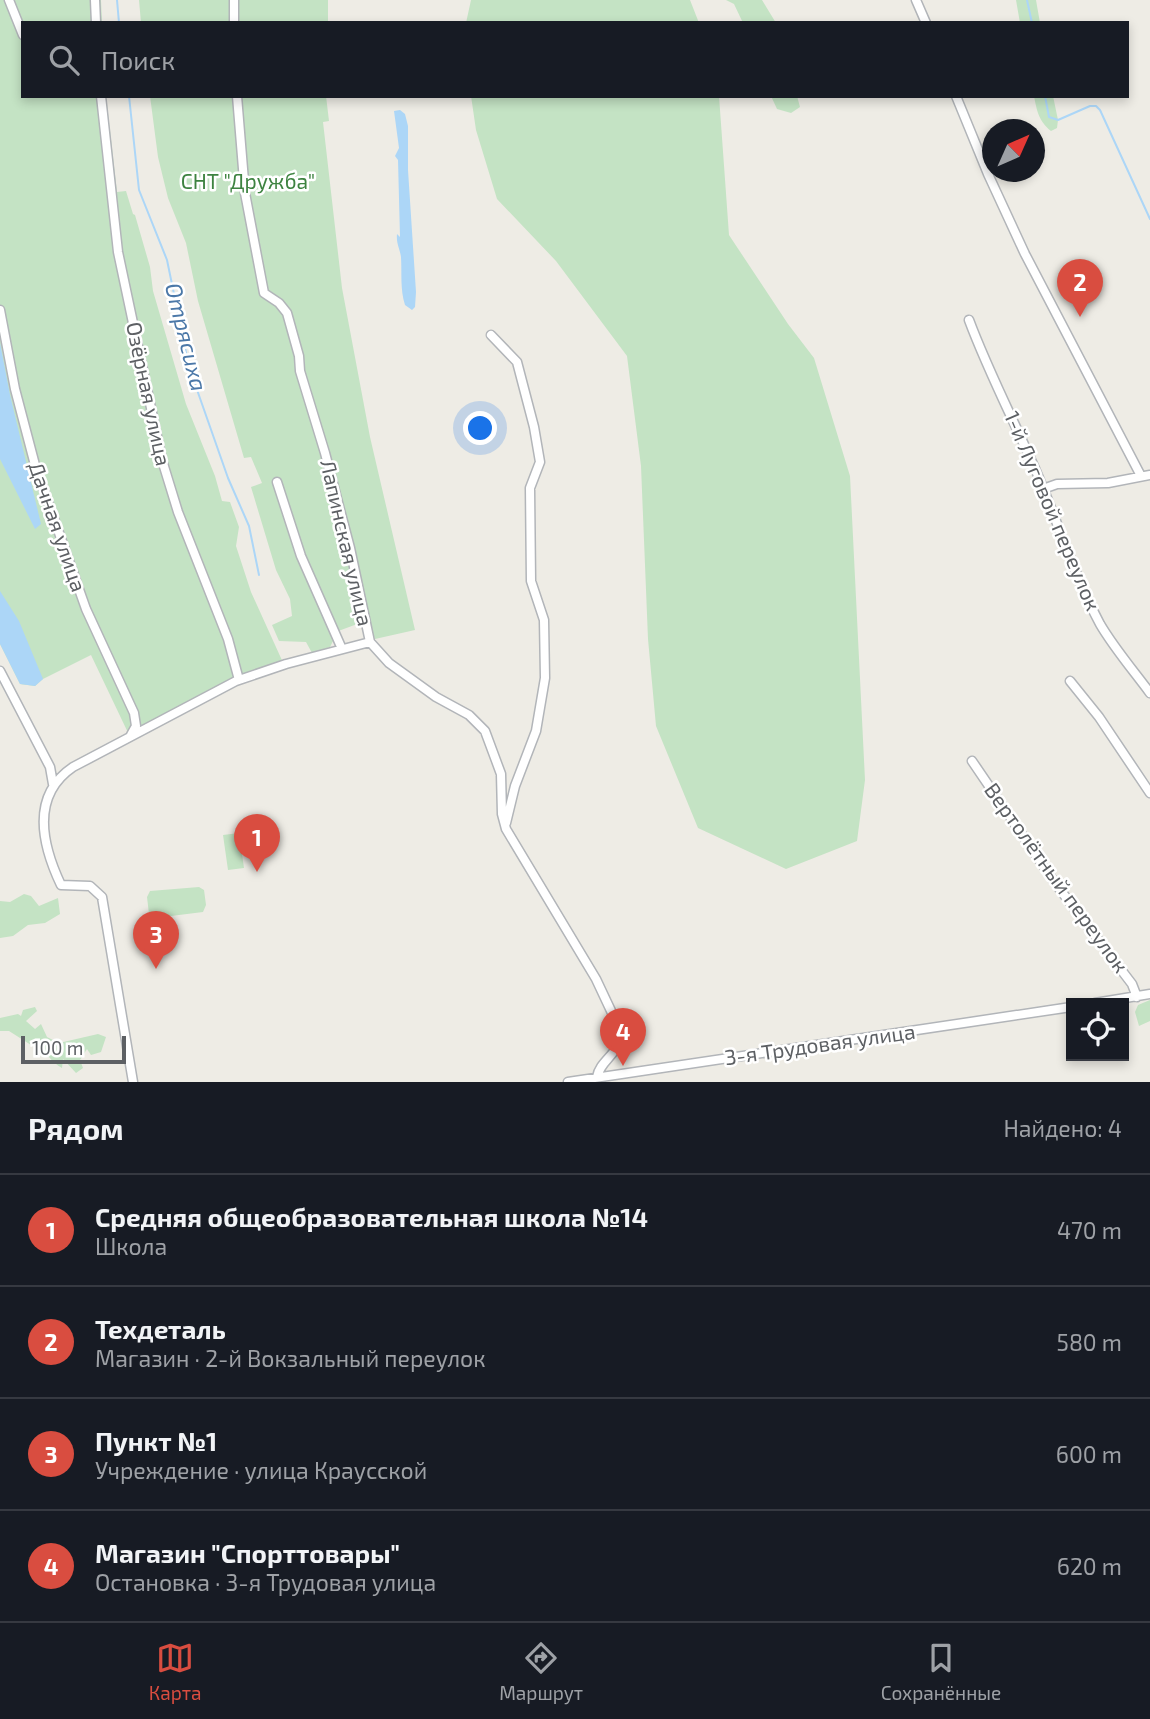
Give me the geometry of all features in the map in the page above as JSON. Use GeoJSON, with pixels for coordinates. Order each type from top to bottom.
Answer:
{"type":"FeatureCollection","features":[{"type":"Feature","properties":{"kind":"street"},"geometry":{"type":"LineString","coordinates":[[9,0],[21,29]]}},
{"type":"Feature","properties":{"kind":"street"},"geometry":{"type":"LineString","coordinates":[[95,0],[96,21]]}},
{"type":"Feature","properties":{"kind":"street"},"geometry":{"type":"LineString","coordinates":[[234,0],[234,21]]}},
{"type":"Feature","properties":{"kind":"street"},"geometry":{"type":"LineString","coordinates":[[916,0],[925,21]]}},
{"type":"Feature","properties":{"kind":"street","name":"Озёрная улица"},"geometry":{"type":"LineString","coordinates":[[101,98],[118,252],[162,460],[178,512],[231,647],[239,680]]}},
{"type":"Feature","properties":{"kind":"street","name":"Лапинская улица"},"geometry":{"type":"LineString","coordinates":[[237,98],[245,193],[264,293],[279,303],[287,313],[299,356],[300,371],[350,548],[370,642],[389,663],[436,697],[469,715],[485,732],[501,774],[502,814],[506,829],[596,979],[620,1030],[621,1038],[617,1049],[597,1073],[597,1077]]}},
{"type":"Feature","properties":{"kind":"street"},"geometry":{"type":"LineString","coordinates":[[957,98],[1027,259],[1146,476],[1108,483],[1058,484],[1043,489]]}},
{"type":"Feature","properties":{"kind":"street","name":"Дачная улица"},"geometry":{"type":"LineString","coordinates":[[0,310],[15,389],[35,465],[86,609],[134,713],[136,726],[131,735]]}},
{"type":"Feature","properties":{"kind":"street","name":"1-й Луговой переулок"},"geometry":{"type":"LineString","coordinates":[[969,320],[1093,610],[1112,642],[1150,693]]}},
{"type":"Feature","properties":{"kind":"street"},"geometry":{"type":"LineString","coordinates":[[491,335],[517,362],[540,462],[530,488],[531,581],[544,620],[545,678],[536,732],[515,786],[506,829]]}},
{"type":"Feature","properties":{"kind":"street","name":"Лапинская улица"},"geometry":{"type":"LineString","coordinates":[[277,482],[302,556],[342,649]]}},
{"type":"Feature","properties":{"kind":"street"},"geometry":{"type":"LineString","coordinates":[[133,1082],[102,897],[90,886],[61,885],[47,847],[44,804],[52,787],[73,767],[239,680],[370,642]]}},
{"type":"Feature","properties":{"kind":"street"},"geometry":{"type":"LineString","coordinates":[[0,671],[50,767],[52,787]]}},
{"type":"Feature","properties":{"kind":"street"},"geometry":{"type":"LineString","coordinates":[[1070,681],[1099,717],[1150,793]]}},
{"type":"Feature","properties":{"kind":"street","name":"Вертолётный переулок"},"geometry":{"type":"LineString","coordinates":[[972,761],[1055,883],[1132,984],[1137,997]]}},
{"type":"Feature","properties":{"kind":"street"},"geometry":{"type":"LineString","coordinates":[[1129,998],[1150,994]]}},
{"type":"Feature","properties":{"kind":"street","name":"3-я Трудовая улица"},"geometry":{"type":"LineString","coordinates":[[568,1082],[1066,1008]]}},
{"type":"Feature","properties":{"kind":"green space"},"geometry":{"type":"Polygon","coordinates":[[[0,0],[101,0],[102,21],[21,21],[21,98],[106,98],[117,192],[126,191],[135,215],[150,267],[153,291],[186,404],[215,476],[222,501],[230,502],[239,527],[236,546],[251,592],[285,667],[242,681],[131,739],[91,655],[43,679],[35,686],[20,684],[0,644],[0,0]]]}},
{"type":"Feature","properties":{"kind":"green space"},"geometry":{"type":"Polygon","coordinates":[[[139,0],[328,0],[328,21],[141,21],[139,0]]]}},
{"type":"Feature","properties":{"kind":"green space"},"geometry":{"type":"Polygon","coordinates":[[[471,0],[690,0],[698,21],[466,21],[471,0]]]}},
{"type":"Feature","properties":{"kind":"green space"},"geometry":{"type":"Polygon","coordinates":[[[726,0],[762,0],[775,21],[742,21],[734,4],[726,0]]]}},
{"type":"Feature","properties":{"kind":"green space"},"geometry":{"type":"Polygon","coordinates":[[[1016,0],[1036,0],[1040,21],[1020,21],[1016,0]]]}},
{"type":"Feature","properties":{"kind":"green space","name":"СНТ \"Дружба\""},"geometry":{"type":"Polygon","coordinates":[[[150,98],[326,98],[329,121],[323,122],[342,288],[370,437],[415,630],[375,639],[368,620],[333,633],[335,637],[330,647],[312,653],[306,642],[279,641],[272,625],[292,616],[290,599],[276,570],[251,487],[262,483],[251,457],[244,458],[198,301],[186,243],[168,198],[158,157],[150,98]]]}},
{"type":"Feature","properties":{"kind":"green space"},"geometry":{"type":"Polygon","coordinates":[[[471,98],[719,98],[729,235],[814,358],[850,476],[865,780],[857,841],[786,869],[698,828],[656,726],[648,639],[641,466],[627,356],[556,261],[497,199],[476,130],[471,98]]]}},
{"type":"Feature","properties":{"kind":"green space"},"geometry":{"type":"Polygon","coordinates":[[[772,98],[798,98],[800,107],[791,113],[777,109],[772,98]]]}},
{"type":"Feature","properties":{"kind":"green space"},"geometry":{"type":"Polygon","coordinates":[[[1035,98],[1053,98],[1057,128],[1051,131],[1045,125],[1045,119],[1041,119],[1035,98]]]}},
{"type":"Feature","properties":{"kind":"green space"},"geometry":{"type":"Polygon","coordinates":[[[239,833],[244,868],[228,870],[223,835],[239,833]]]}},
{"type":"Feature","properties":{"kind":"green space"},"geometry":{"type":"Polygon","coordinates":[[[199,887],[204,890],[206,905],[203,912],[155,918],[149,914],[147,897],[150,891],[199,887]]]}},
{"type":"Feature","properties":{"kind":"green space"},"geometry":{"type":"Polygon","coordinates":[[[24,894],[31,896],[39,906],[58,898],[60,914],[45,923],[28,925],[13,936],[0,938],[0,901],[10,902],[24,894]]]}},
{"type":"Feature","properties":{"kind":"green space"},"geometry":{"type":"Polygon","coordinates":[[[1150,1000],[1150,1021],[1139,1026],[1135,1012],[1138,1005],[1150,1000]]]}},
{"type":"Feature","properties":{"kind":"green space"},"geometry":{"type":"Polygon","coordinates":[[[35,1007],[37,1011],[26,1021],[35,1029],[41,1024],[47,1037],[59,1043],[98,1034],[106,1037],[101,1052],[91,1055],[87,1049],[80,1060],[83,1068],[76,1073],[63,1059],[62,1068],[52,1060],[45,1050],[44,1042],[31,1045],[9,1031],[0,1031],[0,1018],[18,1014],[21,1016],[23,1010],[35,1007]]]}},
{"type":"Feature","properties":{"kind":"water"},"geometry":{"type":"Polygon","coordinates":[[[400,110],[405,114],[408,126],[408,170],[416,292],[415,307],[412,310],[405,305],[403,299],[401,257],[397,238],[397,234],[400,237],[398,160],[395,156],[399,148],[394,111],[400,110]]]}},
{"type":"Feature","properties":{"kind":"water"},"geometry":{"type":"Polygon","coordinates":[[[0,343],[41,524],[35,529],[0,459],[0,343]]]}},
{"type":"Feature","properties":{"kind":"water"},"geometry":{"type":"Polygon","coordinates":[[[0,591],[19,621],[43,679],[35,686],[20,684],[0,644],[0,591]]]}},
{"type":"Feature","properties":{"kind":"waterway","name":"Отрясиха"},"geometry":{"type":"LineString","coordinates":[[117,0],[119,21]]}},
{"type":"Feature","properties":{"kind":"waterway"},"geometry":{"type":"LineString","coordinates":[[1027,0],[1032,21]]}},
{"type":"Feature","properties":{"kind":"waterway","name":"Отрясиха"},"geometry":{"type":"LineString","coordinates":[[129,98],[139,190],[167,260],[189,367],[228,478],[249,526],[259,575]]}},
{"type":"Feature","properties":{"kind":"waterway"},"geometry":{"type":"LineString","coordinates":[[1045,98],[1049,117],[1058,120],[1090,106],[1096,106],[1100,110],[1150,219]]}},
{"type":"Feature","properties":{"kind":"place","name":"Техдеталь"},"geometry":{"type":"Point","coordinates":[1080,317]}},
{"type":"Feature","properties":{"kind":"place","name":"Средняя общеобразовательная школа №14"},"geometry":{"type":"Point","coordinates":[257,872]}},
{"type":"Feature","properties":{"kind":"place","name":"Пункт №1"},"geometry":{"type":"Point","coordinates":[156,969]}},
{"type":"Feature","properties":{"kind":"place","name":"Магазин \"Спорттовары\""},"geometry":{"type":"Point","coordinates":[623,1066]}}]}
